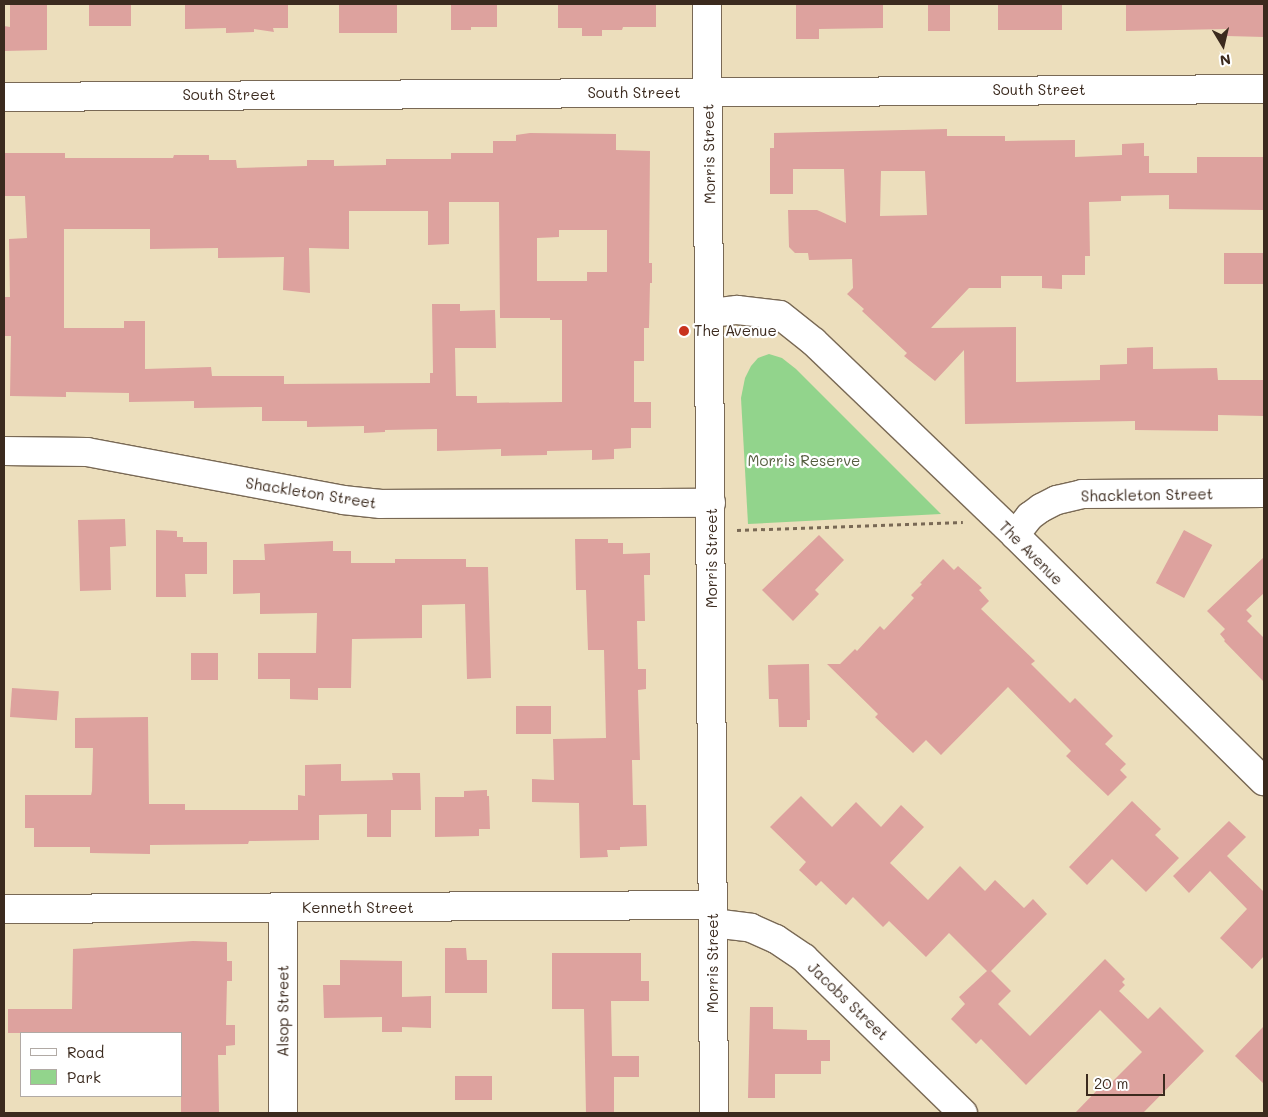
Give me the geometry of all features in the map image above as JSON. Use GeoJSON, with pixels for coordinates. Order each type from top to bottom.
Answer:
{"type":"FeatureCollection","features":[{"type":"Feature","properties":{"kind":"street","name":"Morris Street"},"geometry":{"type":"LineString","coordinates":[[707,4],[711,313],[714,1113]]}},
{"type":"Feature","properties":{"kind":"street","name":"South Street"},"geometry":{"type":"LineString","coordinates":[[4,97],[1264,88]]}},
{"type":"Feature","properties":{"kind":"street","name":"The Avenue"},"geometry":{"type":"LineString","coordinates":[[711,313],[736,310],[780,314],[814,342],[1015,535],[1264,781]]}},
{"type":"Feature","properties":{"kind":"street","name":"Shackleton Street"},"geometry":{"type":"LineString","coordinates":[[4,451],[86,452],[343,500],[381,504],[711,503]]}},
{"type":"Feature","properties":{"kind":"street","name":"Shackleton Street"},"geometry":{"type":"LineString","coordinates":[[1015,535],[1030,516],[1041,508],[1057,500],[1082,494],[1264,493]]}},
{"type":"Feature","properties":{"kind":"street","name":"Kenneth Street"},"geometry":{"type":"LineString","coordinates":[[4,909],[283,909],[713,914]]}},
{"type":"Feature","properties":{"kind":"street","name":"Alsop Street"},"geometry":{"type":"LineString","coordinates":[[283,909],[283,1113]]}},
{"type":"Feature","properties":{"kind":"street","name":"Jacobs Street"},"geometry":{"type":"LineString","coordinates":[[713,914],[776,939],[804,958],[963,1113]]}},
{"type":"Feature","properties":{"kind":"path"},"geometry":{"type":"LineString","coordinates":[[736,530],[967,522]]}},
{"type":"Feature","properties":{"kind":"green space","name":"Morris Reserve"},"geometry":{"type":"Polygon","coordinates":[[[769,354],[782,358],[796,369],[941,514],[748,524],[741,398],[745,378],[751,366],[758,358],[769,354]]]}},
{"type":"Feature","properties":{"kind":"building"},"geometry":{"type":"Polygon","coordinates":[[[10,4],[47,4],[47,50],[4,51],[4,26],[10,27],[10,4]]]}},
{"type":"Feature","properties":{"kind":"building"},"geometry":{"type":"Polygon","coordinates":[[[89,4],[131,4],[131,26],[89,26],[89,4]]]}},
{"type":"Feature","properties":{"kind":"building"},"geometry":{"type":"Polygon","coordinates":[[[185,4],[288,4],[288,28],[273,28],[274,32],[254,29],[254,32],[226,33],[226,28],[185,29],[185,4]]]}},
{"type":"Feature","properties":{"kind":"building"},"geometry":{"type":"Polygon","coordinates":[[[339,4],[397,4],[397,33],[339,33],[339,4]]]}},
{"type":"Feature","properties":{"kind":"building"},"geometry":{"type":"Polygon","coordinates":[[[451,4],[497,4],[497,27],[471,27],[471,30],[451,30],[451,4]]]}},
{"type":"Feature","properties":{"kind":"building"},"geometry":{"type":"Polygon","coordinates":[[[558,4],[656,4],[656,27],[623,27],[622,30],[602,30],[602,36],[582,36],[582,28],[558,28],[558,4]]]}},
{"type":"Feature","properties":{"kind":"building"},"geometry":{"type":"Polygon","coordinates":[[[796,4],[883,4],[883,28],[819,29],[819,39],[796,39],[796,4]]]}},
{"type":"Feature","properties":{"kind":"building"},"geometry":{"type":"Polygon","coordinates":[[[928,4],[950,4],[950,31],[928,31],[928,4]]]}},
{"type":"Feature","properties":{"kind":"building"},"geometry":{"type":"Polygon","coordinates":[[[998,4],[1062,4],[1062,30],[998,30],[998,4]]]}},
{"type":"Feature","properties":{"kind":"building"},"geometry":{"type":"Polygon","coordinates":[[[1126,4],[1264,4],[1264,37],[1227,36],[1227,29],[1126,31],[1126,4]]]}},
{"type":"Feature","properties":{"kind":"building"},"geometry":{"type":"Polygon","coordinates":[[[947,129],[947,136],[1005,136],[1005,141],[1075,140],[1075,157],[1122,155],[1122,144],[1144,143],[1144,156],[1149,156],[1149,173],[1197,173],[1197,157],[1264,157],[1264,210],[1169,209],[1169,195],[1121,196],[1121,201],[1089,202],[1090,256],[1085,256],[1085,275],[1062,275],[1062,289],[1042,288],[1042,276],[1001,276],[1001,288],[969,288],[931,328],[1016,327],[1016,382],[1100,380],[1100,365],[1127,364],[1127,348],[1153,347],[1153,369],[1217,368],[1218,380],[1264,380],[1264,416],[1218,415],[1218,431],[1135,430],[1135,421],[965,424],[964,350],[935,381],[904,356],[907,353],[862,311],[864,309],[847,294],[853,288],[852,259],[809,260],[808,253],[795,253],[789,247],[788,210],[817,210],[846,223],[844,169],[793,169],[793,194],[770,194],[770,148],[774,148],[774,133],[947,129]],[[881,171],[880,216],[927,215],[925,171],[881,171]]]}},
{"type":"Feature","properties":{"kind":"building"},"geometry":{"type":"Polygon","coordinates":[[[530,133],[616,134],[616,150],[650,151],[649,263],[652,263],[652,283],[650,283],[649,328],[644,328],[644,361],[634,361],[634,402],[651,402],[651,428],[631,428],[631,448],[614,449],[614,459],[592,460],[592,450],[547,451],[547,455],[501,456],[501,449],[437,451],[437,429],[385,430],[385,432],[364,433],[364,426],[307,427],[307,421],[262,421],[262,407],[194,408],[194,401],[129,402],[129,393],[66,392],[66,397],[10,396],[11,336],[4,336],[4,297],[10,297],[9,239],[27,238],[25,196],[4,196],[4,153],[65,153],[65,158],[173,158],[174,155],[209,155],[209,160],[236,160],[237,168],[307,166],[307,160],[334,160],[334,166],[386,165],[386,159],[451,159],[451,153],[493,153],[493,141],[516,141],[516,135],[530,133]],[[449,202],[449,244],[428,245],[428,211],[349,211],[349,249],[309,248],[310,293],[283,290],[284,257],[218,258],[218,248],[150,249],[150,229],[64,229],[64,328],[124,328],[124,321],[145,321],[145,369],[211,367],[212,376],[284,376],[284,384],[430,383],[430,373],[433,373],[432,304],[460,304],[460,311],[495,310],[496,348],[455,348],[456,396],[477,396],[477,403],[562,402],[562,320],[550,320],[550,318],[500,318],[499,202],[449,202]],[[559,230],[559,237],[537,238],[537,281],[587,281],[587,272],[607,272],[607,230],[559,230]]]}},
{"type":"Feature","properties":{"kind":"building"},"geometry":{"type":"Polygon","coordinates":[[[1224,253],[1264,253],[1264,284],[1224,284],[1224,253]]]}},
{"type":"Feature","properties":{"kind":"building"},"geometry":{"type":"Polygon","coordinates":[[[125,519],[126,546],[110,547],[111,590],[80,591],[78,520],[125,519]]]}},
{"type":"Feature","properties":{"kind":"building"},"geometry":{"type":"Polygon","coordinates":[[[156,530],[177,531],[177,537],[183,537],[183,542],[207,542],[207,574],[185,574],[186,597],[156,597],[156,530]]]}},
{"type":"Feature","properties":{"kind":"building"},"geometry":{"type":"Polygon","coordinates":[[[1184,530],[1212,545],[1184,598],[1156,583],[1184,530]]]}},
{"type":"Feature","properties":{"kind":"building"},"geometry":{"type":"Polygon","coordinates":[[[819,535],[844,560],[815,590],[819,594],[793,621],[762,590],[819,535]]]}},
{"type":"Feature","properties":{"kind":"building"},"geometry":{"type":"Polygon","coordinates":[[[575,539],[608,539],[608,543],[623,543],[623,554],[650,553],[650,575],[644,575],[645,621],[637,621],[638,669],[646,669],[646,689],[638,690],[640,760],[632,760],[633,805],[646,805],[647,846],[620,847],[620,850],[607,850],[608,857],[580,858],[579,803],[532,802],[532,779],[554,780],[553,739],[606,738],[604,650],[588,650],[586,590],[576,590],[575,539]]]}},
{"type":"Feature","properties":{"kind":"building"},"geometry":{"type":"Polygon","coordinates":[[[333,541],[333,551],[351,551],[351,563],[395,563],[395,559],[466,559],[466,567],[488,567],[491,678],[467,679],[465,604],[422,605],[422,638],[352,639],[351,688],[318,688],[318,700],[290,699],[290,679],[258,679],[258,653],[316,653],[317,613],[260,614],[260,593],[233,594],[233,560],[265,560],[264,544],[333,541]]]}},
{"type":"Feature","properties":{"kind":"building"},"geometry":{"type":"Polygon","coordinates":[[[1264,557],[1264,593],[1246,610],[1252,616],[1247,621],[1264,638],[1264,682],[1224,641],[1220,634],[1225,629],[1207,611],[1264,557]]]}},
{"type":"Feature","properties":{"kind":"building"},"geometry":{"type":"Polygon","coordinates":[[[943,559],[954,570],[958,566],[982,588],[979,590],[989,601],[981,609],[1035,661],[1031,664],[1070,703],[1075,698],[1113,736],[1105,744],[1126,764],[1120,770],[1127,777],[1108,796],[1066,756],[1071,751],[1008,687],[941,755],[926,740],[913,753],[875,717],[878,714],[827,664],[840,664],[855,649],[857,651],[880,626],[884,630],[914,598],[911,595],[943,559]]]}},
{"type":"Feature","properties":{"kind":"building"},"geometry":{"type":"Polygon","coordinates":[[[191,653],[218,653],[218,680],[191,680],[191,653]]]}},
{"type":"Feature","properties":{"kind":"building"},"geometry":{"type":"Polygon","coordinates":[[[809,664],[810,720],[807,720],[807,727],[779,727],[778,699],[769,699],[768,665],[809,664]]]}},
{"type":"Feature","properties":{"kind":"building"},"geometry":{"type":"Polygon","coordinates":[[[12,688],[59,691],[57,720],[10,717],[12,688]]]}},
{"type":"Feature","properties":{"kind":"building"},"geometry":{"type":"Polygon","coordinates":[[[516,706],[551,706],[551,734],[516,734],[516,706]]]}},
{"type":"Feature","properties":{"kind":"building"},"geometry":{"type":"Polygon","coordinates":[[[148,717],[149,804],[185,804],[185,810],[298,810],[298,795],[305,796],[305,765],[341,764],[341,781],[393,780],[392,773],[420,773],[421,810],[391,810],[391,837],[367,837],[367,814],[319,815],[319,840],[249,841],[248,844],[150,845],[150,854],[90,853],[90,847],[34,847],[34,828],[25,828],[25,795],[91,795],[93,748],[75,748],[75,718],[148,717]]]}},
{"type":"Feature","properties":{"kind":"building"},"geometry":{"type":"Polygon","coordinates":[[[487,790],[487,796],[489,796],[490,829],[479,829],[479,836],[435,837],[435,797],[464,797],[464,791],[487,790]]]}},
{"type":"Feature","properties":{"kind":"building"},"geometry":{"type":"Polygon","coordinates":[[[801,796],[832,827],[856,802],[881,827],[901,805],[924,827],[890,863],[928,900],[960,866],[985,891],[995,880],[1024,908],[1033,899],[1047,914],[991,971],[1011,991],[998,1004],[1030,1036],[1105,959],[1125,979],[1122,982],[1125,985],[1119,991],[1148,1019],[1160,1007],[1204,1051],[1143,1113],[1075,1113],[1106,1081],[1109,1085],[1142,1052],[1100,1010],[1026,1085],[981,1039],[976,1044],[951,1019],[965,1004],[959,997],[987,971],[949,933],[926,957],[889,921],[883,927],[853,897],[846,905],[821,881],[816,886],[799,870],[806,862],[770,827],[801,796]]]}},
{"type":"Feature","properties":{"kind":"building"},"geometry":{"type":"Polygon","coordinates":[[[1132,801],[1161,829],[1155,835],[1179,858],[1146,892],[1112,859],[1087,885],[1069,867],[1132,801]]]}},
{"type":"Feature","properties":{"kind":"building"},"geometry":{"type":"Polygon","coordinates":[[[1229,821],[1246,837],[1227,856],[1264,892],[1264,956],[1252,969],[1220,938],[1247,909],[1210,871],[1189,893],[1173,876],[1229,821]]]}},
{"type":"Feature","properties":{"kind":"building"},"geometry":{"type":"Polygon","coordinates":[[[193,941],[227,942],[227,961],[232,961],[232,981],[227,981],[226,1025],[235,1025],[235,1045],[226,1046],[226,1055],[218,1055],[219,1113],[181,1113],[182,1032],[8,1033],[8,1009],[72,1009],[73,949],[193,941]]]}},
{"type":"Feature","properties":{"kind":"building"},"geometry":{"type":"Polygon","coordinates":[[[445,948],[466,948],[467,960],[487,960],[487,993],[445,993],[445,948]]]}},
{"type":"Feature","properties":{"kind":"building"},"geometry":{"type":"Polygon","coordinates":[[[552,953],[641,953],[641,981],[649,981],[649,1001],[611,1001],[612,1056],[639,1056],[639,1077],[614,1077],[614,1113],[586,1113],[584,1009],[552,1009],[552,953]]]}},
{"type":"Feature","properties":{"kind":"building"},"geometry":{"type":"Polygon","coordinates":[[[340,960],[402,961],[402,997],[431,996],[431,1028],[402,1027],[402,1032],[382,1032],[382,1017],[324,1018],[323,985],[340,985],[340,960]]]}},
{"type":"Feature","properties":{"kind":"building"},"geometry":{"type":"Polygon","coordinates":[[[750,1007],[773,1007],[773,1029],[807,1030],[807,1040],[830,1040],[830,1061],[821,1061],[821,1074],[775,1074],[775,1098],[748,1098],[750,1007]]]}},
{"type":"Feature","properties":{"kind":"building"},"geometry":{"type":"Polygon","coordinates":[[[1264,1026],[1264,1084],[1235,1056],[1264,1026]]]}},
{"type":"Feature","properties":{"kind":"building"},"geometry":{"type":"Polygon","coordinates":[[[455,1076],[492,1076],[492,1100],[455,1100],[455,1076]]]}},
{"type":"Feature","properties":{"kind":"place","name":"The Avenue"},"geometry":{"type":"Point","coordinates":[684,331]}}]}
